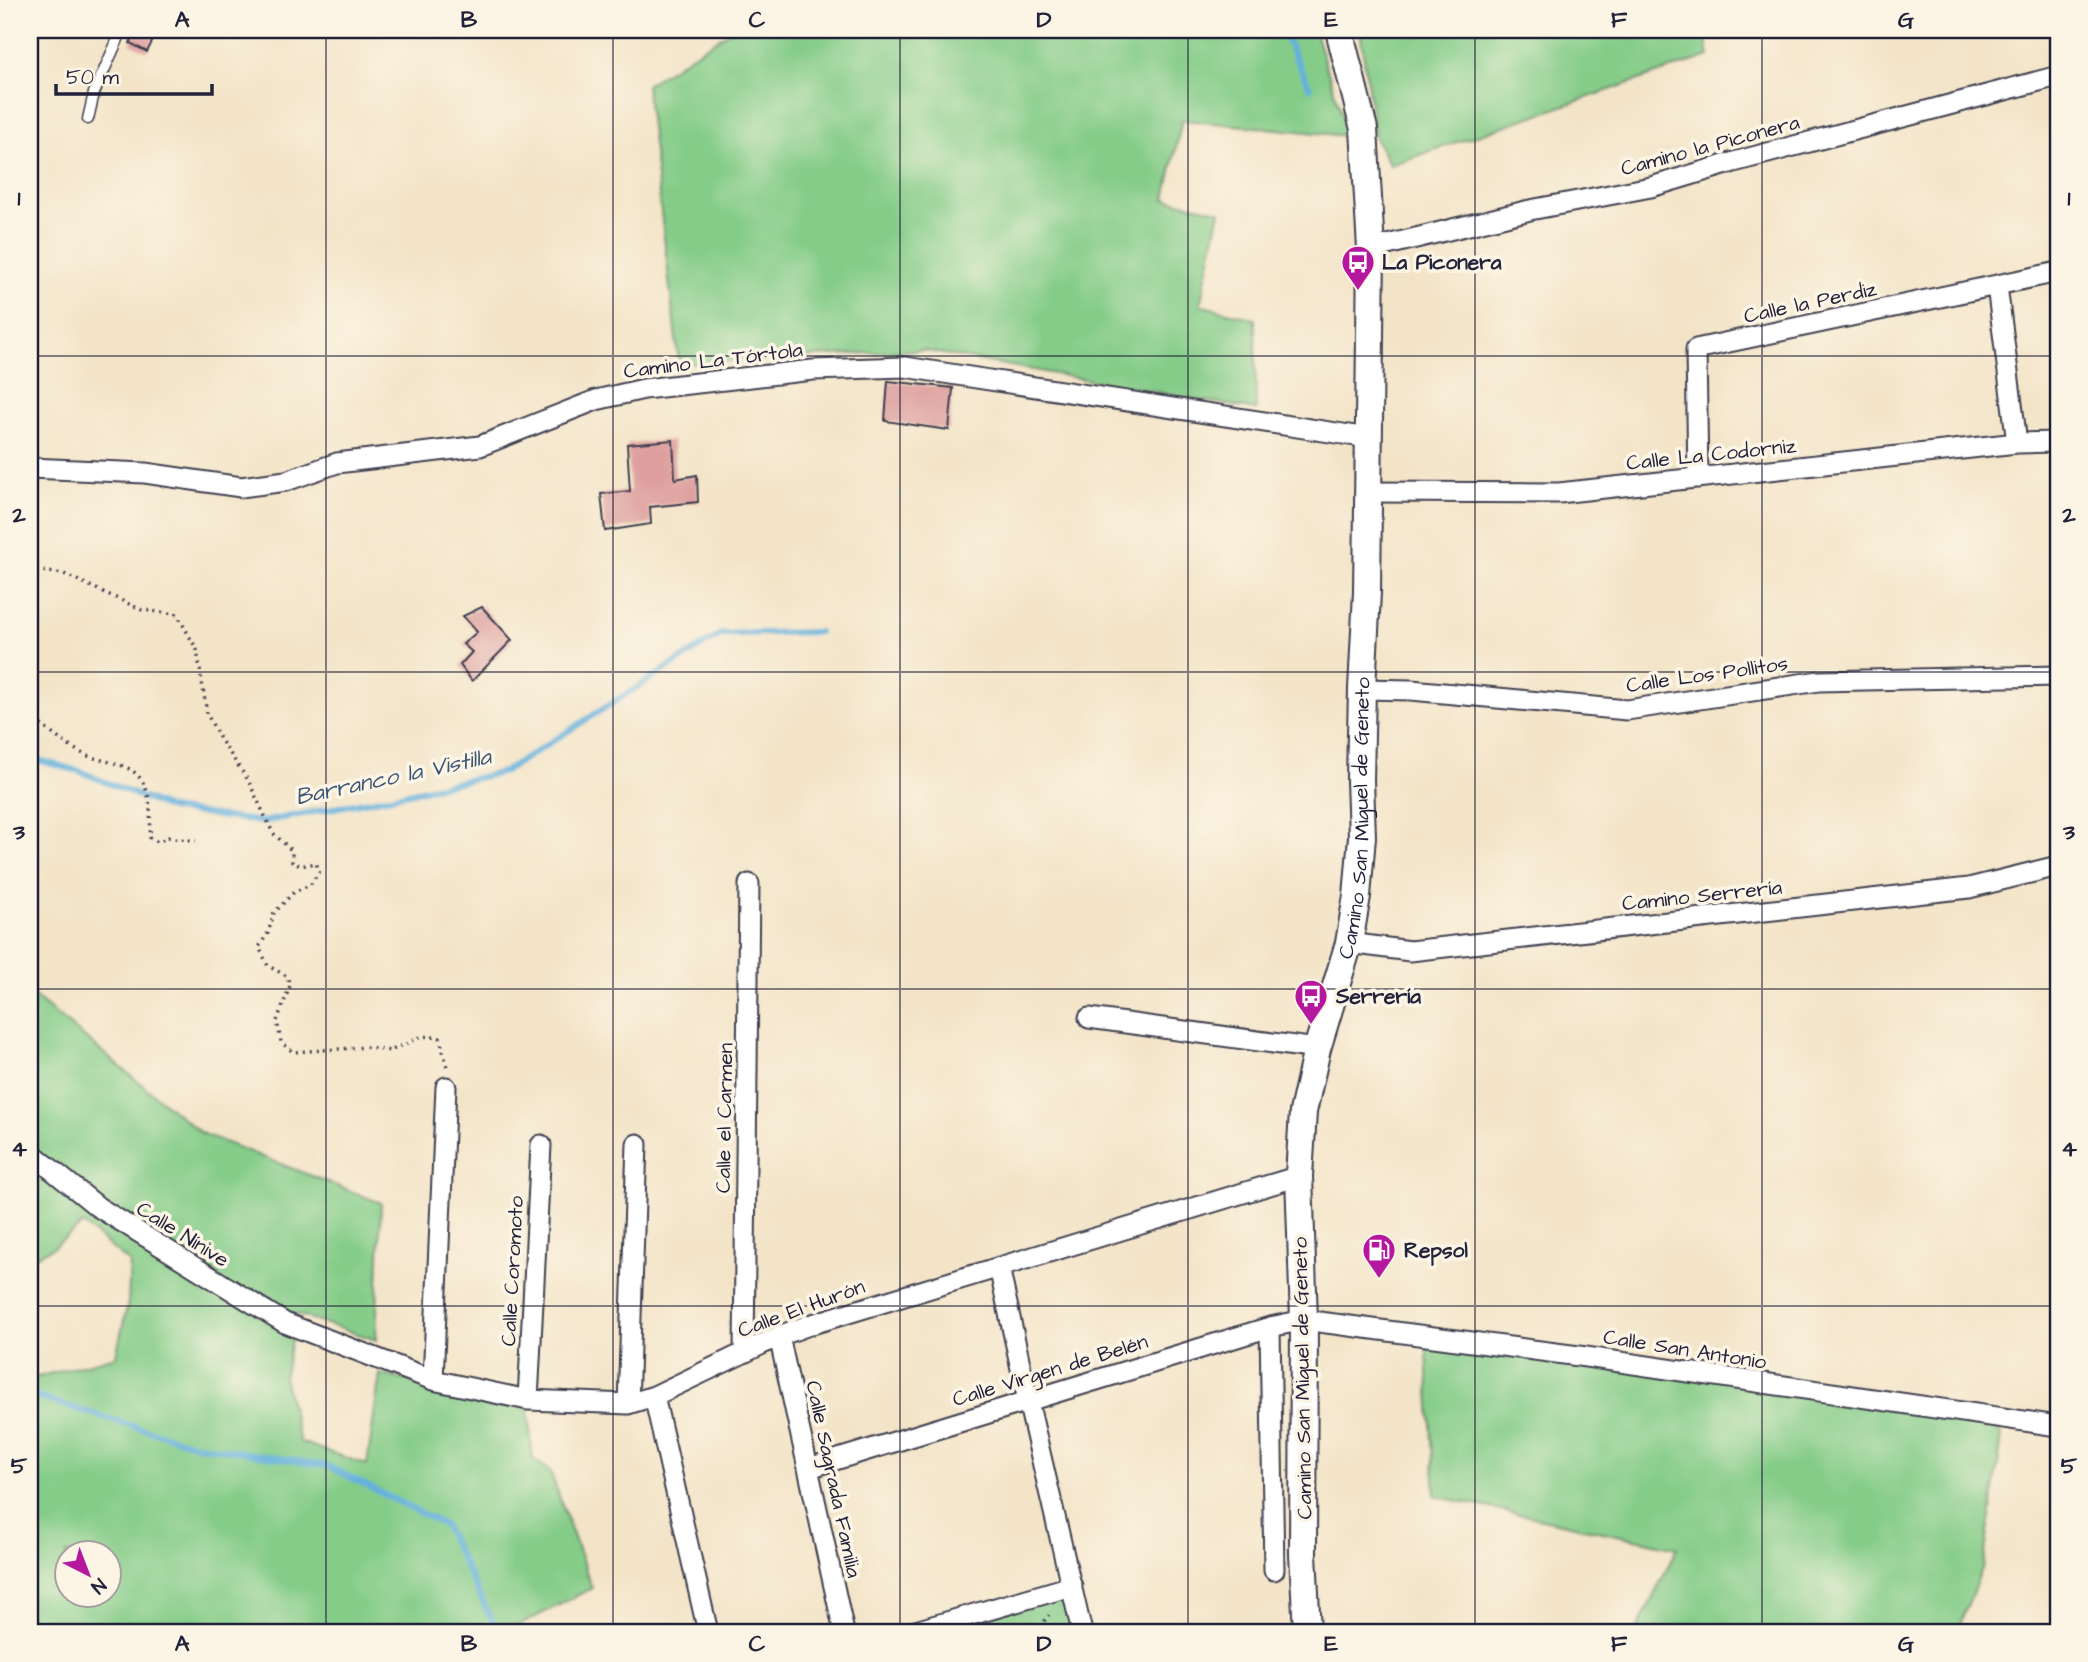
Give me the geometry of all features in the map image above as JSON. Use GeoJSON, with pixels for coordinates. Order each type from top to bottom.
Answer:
{"type":"FeatureCollection","features":[{"type":"Feature","properties":{"kind":"main road","name":"Camino San Miguel de Geneto"},"geometry":{"type":"LineString","coordinates":[[1307,1632],[1303,1554],[1304,1320],[1299,1176],[1303,1112],[1317,1049],[1349,943],[1357,896],[1362,837],[1360,780],[1367,592],[1371,249],[1364,129],[1339,30]]}},
{"type":"Feature","properties":{"kind":"street","name":"Camino la Piconera"},"geometry":{"type":"LineString","coordinates":[[1371,249],[1530,210],[1651,187],[1772,151],[2058,76]]}},
{"type":"Feature","properties":{"kind":"street","name":"Calle la Perdiz"},"geometry":{"type":"LineString","coordinates":[[1698,478],[1696,349],[2058,272]]}},
{"type":"Feature","properties":{"kind":"street"},"geometry":{"type":"LineString","coordinates":[[1997,286],[2017,443]]}},
{"type":"Feature","properties":{"kind":"street","name":"Camino La Tórtola"},"geometry":{"type":"LineString","coordinates":[[30,467],[145,472],[241,487],[286,481],[337,463],[480,446],[596,400],[645,389],[813,370],[905,367],[1368,438]]}},
{"type":"Feature","properties":{"kind":"street","name":"Calle La Codorniz"},"geometry":{"type":"LineString","coordinates":[[1368,492],[1559,493],[2017,443],[2058,442]]}},
{"type":"Feature","properties":{"kind":"street","name":"Calle Los Pollitos"},"geometry":{"type":"LineString","coordinates":[[1362,689],[1411,690],[1628,710],[1819,681],[2058,676]]}},
{"type":"Feature","properties":{"kind":"street","name":"Camino Serrería"},"geometry":{"type":"LineString","coordinates":[[1349,943],[1410,951],[1423,950],[1969,888],[2058,866]]}},
{"type":"Feature","properties":{"kind":"street","name":"Calle el Carmen"},"geometry":{"type":"LineString","coordinates":[[744,1353],[750,884]]}},
{"type":"Feature","properties":{"kind":"street"},"geometry":{"type":"LineString","coordinates":[[1089,1018],[1317,1049]]}},
{"type":"Feature","properties":{"kind":"street"},"geometry":{"type":"LineString","coordinates":[[433,1380],[446,1087]]}},
{"type":"Feature","properties":{"kind":"street","name":"Calle Coromoto"},"geometry":{"type":"LineString","coordinates":[[528,1400],[541,1144]]}},
{"type":"Feature","properties":{"kind":"street"},"geometry":{"type":"LineString","coordinates":[[628,1404],[637,1144]]}},
{"type":"Feature","properties":{"kind":"street","name":"Calle Nínive"},"geometry":{"type":"LineString","coordinates":[[30,1152],[98,1207],[120,1221],[285,1323],[322,1337]]}},
{"type":"Feature","properties":{"kind":"street","name":"Calle El Hurón"},"geometry":{"type":"LineString","coordinates":[[322,1337],[433,1380],[528,1400],[628,1404],[654,1396],[779,1336],[809,1325],[1299,1176]]}},
{"type":"Feature","properties":{"kind":"street"},"geometry":{"type":"LineString","coordinates":[[999,1267],[1082,1632]]}},
{"type":"Feature","properties":{"kind":"street","name":"Calle Virgen de Belén"},"geometry":{"type":"LineString","coordinates":[[810,1468],[1270,1327],[1304,1320]]}},
{"type":"Feature","properties":{"kind":"street","name":"Calle San Antonio"},"geometry":{"type":"LineString","coordinates":[[1304,1320],[1579,1356],[2058,1426]]}},
{"type":"Feature","properties":{"kind":"street"},"geometry":{"type":"LineString","coordinates":[[1270,1327],[1274,1570]]}},
{"type":"Feature","properties":{"kind":"street","name":"Calle Sagrada Familia"},"geometry":{"type":"LineString","coordinates":[[779,1336],[844,1632]]}},
{"type":"Feature","properties":{"kind":"street"},"geometry":{"type":"LineString","coordinates":[[654,1396],[708,1632]]}},
{"type":"Feature","properties":{"kind":"street"},"geometry":{"type":"LineString","coordinates":[[912,1632],[1072,1586]]}},
{"type":"Feature","properties":{"kind":"lane"},"geometry":{"type":"LineString","coordinates":[[88,119],[94,93],[122,30]]}},
{"type":"Feature","properties":{"kind":"path"},"geometry":{"type":"LineString","coordinates":[[30,572],[64,574],[142,610],[177,614],[197,650],[207,714],[220,739],[248,780],[273,833],[292,851],[292,862],[301,866],[316,863],[319,872],[310,885],[295,892],[274,913],[268,933],[259,947],[268,966],[287,976],[290,986],[277,1021],[281,1042],[293,1052],[368,1047],[390,1051],[423,1036],[440,1038],[447,1063],[446,1087]]}},
{"type":"Feature","properties":{"kind":"path"},"geometry":{"type":"LineString","coordinates":[[30,716],[74,748],[89,756],[128,767],[138,775],[148,792],[150,838],[158,842],[168,837],[196,841]]}},
{"type":"Feature","properties":{"kind":"green space"},"geometry":{"type":"Polygon","coordinates":[[[732,30],[1314,30],[1349,136],[1182,120],[1165,199],[1220,211],[1200,305],[1255,319],[1256,410],[922,350],[679,364],[646,85],[732,30]]]}},
{"type":"Feature","properties":{"kind":"green space"},"geometry":{"type":"Polygon","coordinates":[[[1360,30],[1704,30],[1709,56],[1390,165],[1375,138],[1360,30]]]}},
{"type":"Feature","properties":{"kind":"green space"},"geometry":{"type":"Polygon","coordinates":[[[30,993],[201,1133],[381,1203],[376,1340],[296,1314],[284,1377],[300,1442],[367,1465],[380,1374],[528,1409],[533,1459],[550,1471],[592,1588],[506,1632],[30,1632],[30,1379],[116,1356],[128,1302],[130,1263],[83,1224],[52,1248],[30,1259],[30,993]]]}},
{"type":"Feature","properties":{"kind":"green space"},"geometry":{"type":"Polygon","coordinates":[[[1426,1336],[1984,1416],[2002,1436],[1983,1566],[1957,1632],[1636,1632],[1677,1548],[1435,1496],[1426,1336]]]}},
{"type":"Feature","properties":{"kind":"green space"},"geometry":{"type":"Polygon","coordinates":[[[1072,1586],[1082,1632],[912,1632],[1072,1586]]]}},
{"type":"Feature","properties":{"kind":"building"},"geometry":{"type":"Polygon","coordinates":[[[136,30],[158,30],[147,52],[130,43],[136,30]]]}},
{"type":"Feature","properties":{"kind":"building"},"geometry":{"type":"Polygon","coordinates":[[[888,381],[953,388],[949,430],[885,421],[888,381]]]}},
{"type":"Feature","properties":{"kind":"building"},"geometry":{"type":"Polygon","coordinates":[[[673,440],[675,479],[697,475],[698,502],[650,507],[651,524],[605,531],[601,494],[630,491],[627,444],[673,440]]]}},
{"type":"Feature","properties":{"kind":"building"},"geometry":{"type":"Polygon","coordinates":[[[482,607],[512,640],[472,681],[460,665],[472,652],[463,644],[477,632],[463,616],[482,607]]]}},
{"type":"Feature","properties":{"kind":"waterway"},"geometry":{"type":"LineString","coordinates":[[1282,30],[1310,88]]}},
{"type":"Feature","properties":{"kind":"waterway","name":"Barranco la Vistilla"},"geometry":{"type":"LineString","coordinates":[[30,758],[79,771],[170,809],[262,822],[504,772],[721,634],[819,632]]}},
{"type":"Feature","properties":{"kind":"waterway"},"geometry":{"type":"LineString","coordinates":[[30,1395],[197,1445],[328,1466],[444,1525],[500,1632]]}},
{"type":"Feature","properties":{"kind":"place","name":"La Piconera"},"geometry":{"type":"Point","coordinates":[1358,292]}},
{"type":"Feature","properties":{"kind":"place","name":"Serrería"},"geometry":{"type":"Point","coordinates":[1311,1026]}},
{"type":"Feature","properties":{"kind":"place","name":"Repsol"},"geometry":{"type":"Point","coordinates":[1379,1280]}}]}
